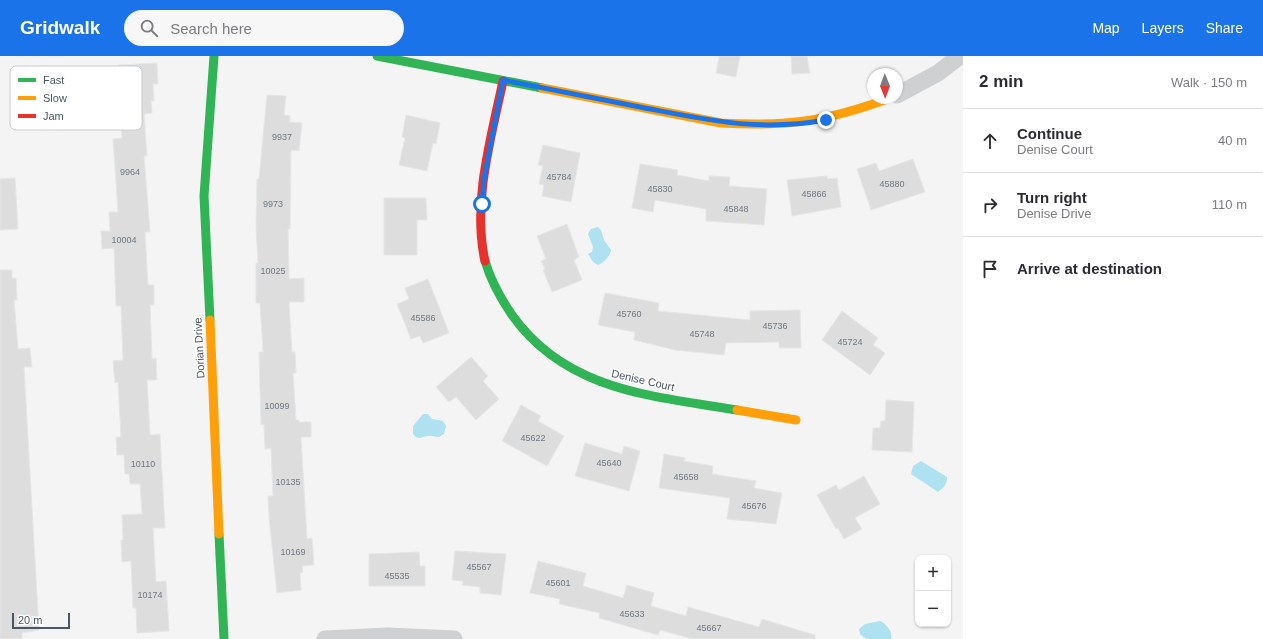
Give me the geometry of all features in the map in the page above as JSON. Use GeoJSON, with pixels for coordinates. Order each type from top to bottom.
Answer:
{"type":"FeatureCollection","features":[{"type":"Feature","properties":{"kind":"street","name":"Dorian Drive"},"geometry":{"type":"LineString","coordinates":[[214,56],[204,196],[224,639]]}},
{"type":"Feature","properties":{"kind":"street"},"geometry":{"type":"LineString","coordinates":[[376,56],[721,123],[762,126],[802,124],[826,120],[858,111],[875,104]]}},
{"type":"Feature","properties":{"kind":"street"},"geometry":{"type":"LineString","coordinates":[[903,92],[932,77],[960,56]]}},
{"type":"Feature","properties":{"kind":"street","name":"Denise Court"},"geometry":{"type":"LineString","coordinates":[[503,80],[484,179],[482,216],[483,250],[490,274],[500,297],[521,328],[550,355],[574,371],[622,390],[796,420]]}},
{"type":"Feature","properties":{"kind":"street"},"geometry":{"type":"LineString","coordinates":[[325,639],[388,636],[454,639]]}},
{"type":"Feature","properties":{"kind":"water"},"geometry":{"type":"Polygon","coordinates":[[[598,227],[611,250],[606,259],[598,265],[593,262],[588,254],[592,252],[593,247],[588,234],[591,229],[598,227]]]}},
{"type":"Feature","properties":{"kind":"water"},"geometry":{"type":"Polygon","coordinates":[[[423,414],[428,414],[432,419],[443,421],[446,426],[444,434],[439,437],[429,436],[418,438],[415,436],[413,434],[413,426],[423,414]]]}},
{"type":"Feature","properties":{"kind":"water"},"geometry":{"type":"Polygon","coordinates":[[[921,461],[947,477],[945,486],[938,492],[911,474],[913,466],[921,461]]]}},
{"type":"Feature","properties":{"kind":"water"},"geometry":{"type":"Polygon","coordinates":[[[880,621],[888,628],[891,634],[891,639],[866,639],[860,634],[859,629],[865,624],[880,621]]]}},
{"type":"Feature","properties":{"kind":"building"},"geometry":{"type":"Polygon","coordinates":[[[719,56],[740,56],[736,77],[716,73],[719,56]]]}},
{"type":"Feature","properties":{"kind":"building"},"geometry":{"type":"Polygon","coordinates":[[[791,56],[807,56],[810,73],[792,74],[791,56]]]}},
{"type":"Feature","properties":{"kind":"building"},"geometry":{"type":"Polygon","coordinates":[[[157,63],[158,84],[153,84],[154,101],[151,101],[152,113],[144,114],[147,156],[144,156],[150,232],[145,232],[148,285],[154,285],[154,305],[150,305],[152,359],[156,358],[157,380],[147,380],[150,435],[160,434],[165,528],[153,528],[156,582],[166,581],[169,631],[137,633],[136,608],[133,608],[131,561],[122,562],[121,540],[123,540],[122,515],[142,514],[140,484],[130,484],[129,474],[125,474],[124,455],[117,455],[116,437],[121,437],[118,382],[115,383],[113,361],[123,360],[121,306],[116,306],[114,248],[102,249],[101,231],[110,231],[109,212],[118,212],[113,139],[122,138],[122,130],[142,130],[142,66],[119,65],[157,63]]]}},
{"type":"Feature","properties":{"kind":"building"},"geometry":{"type":"Polygon","coordinates":[[[267,95],[286,96],[284,115],[290,116],[290,122],[302,123],[299,151],[291,150],[290,229],[288,229],[289,279],[304,278],[304,302],[289,302],[292,352],[295,352],[296,373],[293,373],[296,420],[299,420],[299,422],[311,422],[311,437],[301,437],[307,539],[312,538],[314,565],[302,566],[303,572],[300,573],[301,590],[277,593],[268,496],[273,496],[271,448],[265,449],[264,424],[261,425],[259,352],[263,352],[260,303],[256,303],[256,263],[258,263],[256,228],[257,179],[259,179],[267,95]]]}},
{"type":"Feature","properties":{"kind":"building"},"geometry":{"type":"Polygon","coordinates":[[[406,115],[440,123],[436,144],[433,143],[427,171],[399,165],[405,138],[402,137],[406,115]]]}},
{"type":"Feature","properties":{"kind":"building"},"geometry":{"type":"Polygon","coordinates":[[[543,145],[580,153],[571,202],[542,196],[544,185],[539,184],[543,166],[538,165],[543,145]]]}},
{"type":"Feature","properties":{"kind":"building"},"geometry":{"type":"Polygon","coordinates":[[[913,159],[925,192],[871,210],[857,169],[876,163],[879,171],[913,159]]]}},
{"type":"Feature","properties":{"kind":"building"},"geometry":{"type":"Polygon","coordinates":[[[640,164],[678,170],[677,175],[709,181],[709,176],[730,177],[729,186],[767,189],[764,225],[706,221],[706,209],[655,200],[653,212],[632,208],[640,164]]]}},
{"type":"Feature","properties":{"kind":"building"},"geometry":{"type":"Polygon","coordinates":[[[827,176],[828,179],[837,178],[841,207],[792,216],[787,180],[827,176]]]}},
{"type":"Feature","properties":{"kind":"building"},"geometry":{"type":"Polygon","coordinates":[[[15,178],[18,229],[0,230],[0,179],[15,178]]]}},
{"type":"Feature","properties":{"kind":"building"},"geometry":{"type":"Polygon","coordinates":[[[384,198],[426,198],[427,220],[417,220],[417,255],[384,255],[384,198]]]}},
{"type":"Feature","properties":{"kind":"building"},"geometry":{"type":"Polygon","coordinates":[[[567,224],[579,257],[574,260],[582,280],[552,292],[543,270],[545,269],[541,261],[546,259],[537,236],[567,224]]]}},
{"type":"Feature","properties":{"kind":"building"},"geometry":{"type":"Polygon","coordinates":[[[0,270],[12,270],[12,278],[16,278],[17,300],[14,300],[18,349],[30,348],[32,367],[24,367],[39,630],[22,633],[22,639],[0,639],[0,270]]]}},
{"type":"Feature","properties":{"kind":"building"},"geometry":{"type":"Polygon","coordinates":[[[428,279],[449,333],[423,343],[420,336],[411,339],[397,304],[409,299],[405,288],[428,279]]]}},
{"type":"Feature","properties":{"kind":"building"},"geometry":{"type":"Polygon","coordinates":[[[605,293],[659,303],[658,311],[750,320],[750,311],[800,310],[801,348],[779,348],[779,342],[726,343],[724,355],[675,350],[634,340],[635,332],[598,325],[605,293]]]}},
{"type":"Feature","properties":{"kind":"building"},"geometry":{"type":"Polygon","coordinates":[[[842,311],[878,338],[873,345],[885,353],[870,375],[822,340],[842,311]]]}},
{"type":"Feature","properties":{"kind":"building"},"geometry":{"type":"Polygon","coordinates":[[[471,357],[488,376],[483,381],[499,399],[476,420],[456,397],[449,402],[436,387],[471,357]]]}},
{"type":"Feature","properties":{"kind":"building"},"geometry":{"type":"Polygon","coordinates":[[[886,400],[914,402],[912,452],[872,450],[873,428],[880,428],[881,421],[885,421],[886,400]]]}},
{"type":"Feature","properties":{"kind":"building"},"geometry":{"type":"Polygon","coordinates":[[[521,405],[541,416],[538,421],[564,436],[547,466],[502,441],[521,405]]]}},
{"type":"Feature","properties":{"kind":"building"},"geometry":{"type":"Polygon","coordinates":[[[585,443],[622,454],[624,446],[640,451],[629,491],[575,476],[585,443]]]}},
{"type":"Feature","properties":{"kind":"building"},"geometry":{"type":"Polygon","coordinates":[[[664,454],[685,458],[684,461],[713,466],[712,474],[756,481],[754,488],[782,493],[776,524],[727,519],[730,498],[659,488],[664,454]]]}},
{"type":"Feature","properties":{"kind":"building"},"geometry":{"type":"Polygon","coordinates":[[[864,476],[880,504],[855,518],[862,529],[844,539],[838,528],[836,529],[817,495],[836,485],[839,490],[864,476]]]}},
{"type":"Feature","properties":{"kind":"building"},"geometry":{"type":"Polygon","coordinates":[[[455,551],[506,554],[501,595],[480,593],[480,587],[462,585],[463,581],[452,580],[455,551]]]}},
{"type":"Feature","properties":{"kind":"building"},"geometry":{"type":"Polygon","coordinates":[[[419,552],[420,566],[425,566],[425,586],[369,586],[369,554],[419,552]]]}},
{"type":"Feature","properties":{"kind":"building"},"geometry":{"type":"Polygon","coordinates":[[[538,561],[586,573],[583,586],[623,598],[627,585],[654,593],[651,606],[686,616],[688,607],[759,627],[762,619],[815,635],[815,639],[692,639],[660,630],[658,635],[599,618],[600,613],[559,604],[560,599],[530,593],[538,561]]]}},
{"type":"Feature","properties":{"kind":"traffic: fast"},"geometry":{"type":"LineString","coordinates":[[210,320],[204,196],[214,56]]}},
{"type":"Feature","properties":{"kind":"traffic: fast"},"geometry":{"type":"LineString","coordinates":[[377,56],[542,88]]}},
{"type":"Feature","properties":{"kind":"traffic: fast"},"geometry":{"type":"LineString","coordinates":[[485,261],[490,276],[512,315],[534,340],[558,360],[585,375],[613,386],[643,394],[737,410]]}},
{"type":"Feature","properties":{"kind":"traffic: fast"},"geometry":{"type":"LineString","coordinates":[[219,534],[224,639]]}},
{"type":"Feature","properties":{"kind":"traffic: slow"},"geometry":{"type":"LineString","coordinates":[[542,88],[721,123],[767,124],[807,121],[874,104]]}},
{"type":"Feature","properties":{"kind":"traffic: slow"},"geometry":{"type":"LineString","coordinates":[[210,320],[219,534]]}},
{"type":"Feature","properties":{"kind":"traffic: slow"},"geometry":{"type":"LineString","coordinates":[[737,410],[796,420]]}},
{"type":"Feature","properties":{"kind":"traffic: jam"},"geometry":{"type":"LineString","coordinates":[[485,261],[482,239],[482,194],[489,148],[503,81]]}},
{"type":"Feature","properties":{"kind":"route"},"geometry":{"type":"LineString","coordinates":[[482,204],[484,179],[503,80],[721,123],[762,126],[802,124],[826,120]]}}]}
